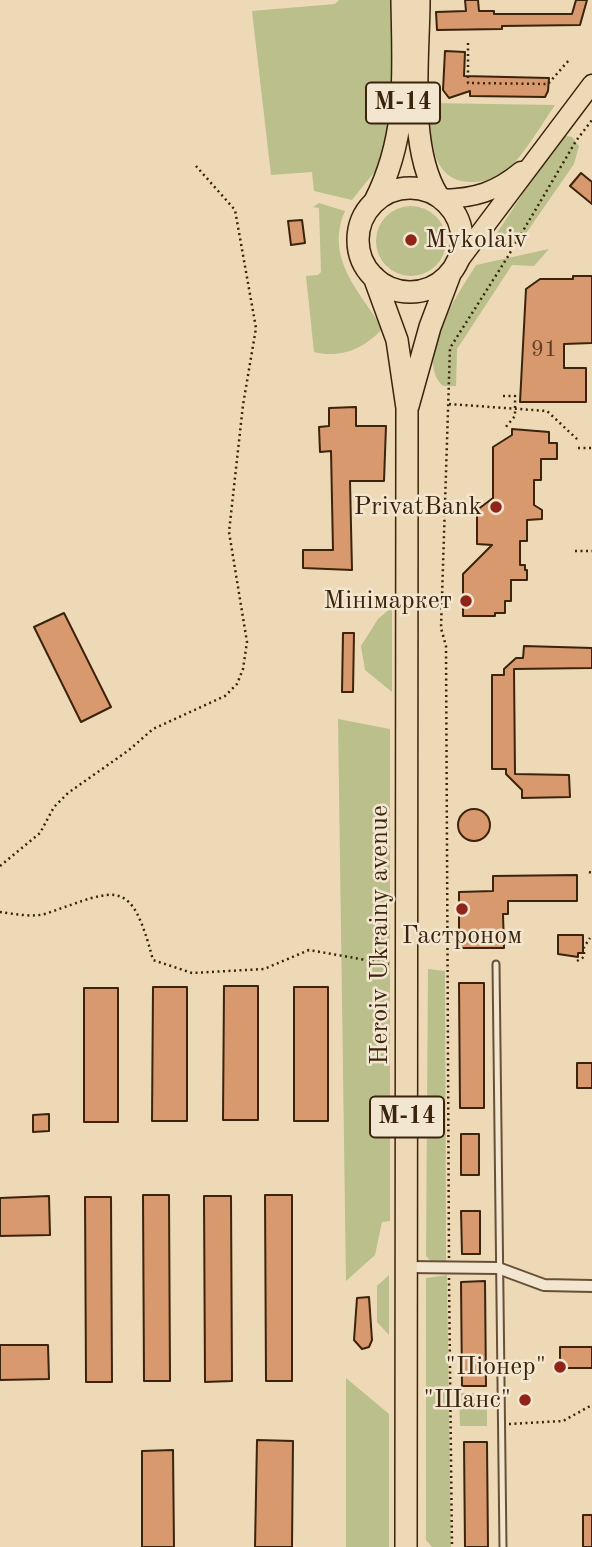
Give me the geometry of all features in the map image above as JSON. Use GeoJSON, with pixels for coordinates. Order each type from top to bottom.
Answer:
{"type":"FeatureCollection","features":[{"type":"Feature","properties":{"kind":"highway","name":"М-14"},"geometry":{"type":"LineString","coordinates":[[374,277],[362,259],[359,237],[364,216],[375,201],[393,160],[401,128],[402,0]]}},
{"type":"Feature","properties":{"kind":"highway","name":"М-14"},"geometry":{"type":"LineString","coordinates":[[419,0],[421,141],[432,186],[460,225],[462,246],[453,269]]}},
{"type":"Feature","properties":{"kind":"highway"},"geometry":{"type":"LineString","coordinates":[[375,201],[390,192],[407,188],[424,190],[440,197]]}},
{"type":"Feature","properties":{"kind":"highway"},"geometry":{"type":"LineString","coordinates":[[374,277],[396,289],[420,291],[432,287],[453,269]]}},
{"type":"Feature","properties":{"kind":"highway","name":"Heroiv Ukrainy avenue"},"geometry":{"type":"LineString","coordinates":[[407,408],[430,327],[453,269]]}},
{"type":"Feature","properties":{"kind":"highway","name":"Heroiv Ukrainy avenue"},"geometry":{"type":"LineString","coordinates":[[374,277],[397,340],[407,408],[406,1547]]}},
{"type":"Feature","properties":{"kind":"main road"},"geometry":{"type":"LineString","coordinates":[[453,269],[592,84]]}},
{"type":"Feature","properties":{"kind":"main road"},"geometry":{"type":"LineString","coordinates":[[440,197],[473,198],[486,193],[510,180],[537,157]]}},
{"type":"Feature","properties":{"kind":"street"},"geometry":{"type":"LineString","coordinates":[[407,1267],[498,1268],[544,1285],[592,1286]]}},
{"type":"Feature","properties":{"kind":"lane"},"geometry":{"type":"LineString","coordinates":[[496,964],[503,1547]]}},
{"type":"Feature","properties":{"kind":"path"},"geometry":{"type":"LineString","coordinates":[[468,43],[468,83],[548,84],[569,60]]}},
{"type":"Feature","properties":{"kind":"path"},"geometry":{"type":"LineString","coordinates":[[453,1547],[446,646],[441,628],[450,348],[508,258],[576,141],[592,120]]}},
{"type":"Feature","properties":{"kind":"path"},"geometry":{"type":"LineString","coordinates":[[0,866],[40,833],[54,807],[68,793],[129,750],[153,729],[225,696],[237,684],[243,669],[247,642],[229,532],[243,405],[256,328],[235,210],[196,166]]}},
{"type":"Feature","properties":{"kind":"path"},"geometry":{"type":"LineString","coordinates":[[503,396],[515,396],[514,416],[505,428]]}},
{"type":"Feature","properties":{"kind":"path"},"geometry":{"type":"LineString","coordinates":[[449,404],[515,406],[547,411],[578,440]]}},
{"type":"Feature","properties":{"kind":"path"},"geometry":{"type":"LineString","coordinates":[[578,448],[592,448]]}},
{"type":"Feature","properties":{"kind":"path"},"geometry":{"type":"LineString","coordinates":[[576,551],[592,551]]}},
{"type":"Feature","properties":{"kind":"path"},"geometry":{"type":"LineString","coordinates":[[0,912],[47,914],[78,900],[111,892],[129,899],[136,911],[153,960],[192,973],[264,969],[309,950],[389,964]]}},
{"type":"Feature","properties":{"kind":"path"},"geometry":{"type":"LineString","coordinates":[[577,961],[584,957],[584,947],[590,938]]}},
{"type":"Feature","properties":{"kind":"path"},"geometry":{"type":"LineString","coordinates":[[500,1424],[563,1421],[592,1405]]}},
{"type":"Feature","properties":{"kind":"green space"},"geometry":{"type":"Polygon","coordinates":[[[339,0],[394,0],[394,112],[380,165],[352,200],[314,191],[312,172],[271,175],[252,11],[335,4],[339,0]]]}},
{"type":"Feature","properties":{"kind":"green space"},"geometry":{"type":"Polygon","coordinates":[[[429,103],[555,105],[511,167],[490,179],[472,182],[458,180],[447,174],[440,165],[432,142],[429,103]]]}},
{"type":"Feature","properties":{"kind":"green space"},"geometry":{"type":"Polygon","coordinates":[[[566,136],[572,137],[579,146],[574,164],[520,242],[494,243],[493,239],[547,157],[566,136]]]}},
{"type":"Feature","properties":{"kind":"green space"},"geometry":{"type":"Polygon","coordinates":[[[319,203],[345,211],[340,227],[341,257],[346,271],[380,324],[381,330],[358,348],[341,353],[314,352],[306,276],[318,275],[321,272],[319,208],[313,207],[319,203]]]}},
{"type":"Feature","properties":{"kind":"green space"},"geometry":{"type":"Polygon","coordinates":[[[411,206],[436,216],[446,241],[436,266],[411,276],[386,266],[376,241],[386,216],[411,206]]]}},
{"type":"Feature","properties":{"kind":"green space"},"geometry":{"type":"Polygon","coordinates":[[[549,249],[534,266],[512,265],[457,349],[456,386],[443,386],[435,374],[433,359],[436,342],[450,308],[476,265],[549,249]]]}},
{"type":"Feature","properties":{"kind":"green space"},"geometry":{"type":"Polygon","coordinates":[[[392,607],[392,692],[365,670],[361,646],[378,619],[392,607]]]}},
{"type":"Feature","properties":{"kind":"green space"},"geometry":{"type":"Polygon","coordinates":[[[338,719],[390,729],[390,1221],[382,1222],[375,1255],[346,1281],[338,719]]]}},
{"type":"Feature","properties":{"kind":"green space"},"geometry":{"type":"Polygon","coordinates":[[[428,969],[445,971],[446,1262],[432,1262],[426,1256],[428,969]]]}},
{"type":"Feature","properties":{"kind":"green space"},"geometry":{"type":"Polygon","coordinates":[[[389,1275],[389,1335],[377,1322],[377,1286],[389,1275]]]}},
{"type":"Feature","properties":{"kind":"green space"},"geometry":{"type":"Polygon","coordinates":[[[447,1275],[451,1547],[432,1547],[426,1540],[426,1278],[447,1275]]]}},
{"type":"Feature","properties":{"kind":"green space"},"geometry":{"type":"Polygon","coordinates":[[[346,1378],[389,1414],[389,1547],[346,1547],[346,1378]]]}},
{"type":"Feature","properties":{"kind":"green space"},"geometry":{"type":"Polygon","coordinates":[[[459,1393],[487,1393],[487,1426],[460,1426],[459,1393]]]}},
{"type":"Feature","properties":{"kind":"building"},"geometry":{"type":"Polygon","coordinates":[[[465,0],[478,0],[479,11],[494,11],[494,14],[572,14],[576,0],[587,0],[580,25],[437,30],[436,12],[466,11],[465,0]]]}},
{"type":"Feature","properties":{"kind":"building"},"geometry":{"type":"Polygon","coordinates":[[[445,51],[465,52],[464,76],[549,78],[548,91],[545,97],[470,96],[470,91],[449,98],[443,90],[445,51]]]}},
{"type":"Feature","properties":{"kind":"building"},"geometry":{"type":"Polygon","coordinates":[[[581,173],[592,182],[592,204],[570,186],[581,173]]]}},
{"type":"Feature","properties":{"kind":"building"},"geometry":{"type":"Polygon","coordinates":[[[302,220],[305,243],[291,245],[288,221],[302,220]]]}},
{"type":"Feature","properties":{"kind":"building"},"geometry":{"type":"Polygon","coordinates":[[[573,276],[592,276],[592,343],[564,344],[564,368],[586,368],[586,402],[520,402],[526,289],[540,279],[573,279],[573,276]]]}},
{"type":"Feature","properties":{"kind":"building"},"geometry":{"type":"Polygon","coordinates":[[[356,407],[356,426],[386,426],[384,481],[350,481],[352,570],[303,568],[303,550],[333,550],[331,451],[320,452],[319,427],[329,426],[329,408],[356,407]]]}},
{"type":"Feature","properties":{"kind":"building"},"geometry":{"type":"Polygon","coordinates":[[[512,429],[549,432],[549,443],[557,443],[557,459],[541,459],[541,480],[534,480],[534,505],[542,510],[542,519],[527,520],[527,541],[520,541],[520,565],[525,565],[527,580],[511,580],[511,601],[505,601],[505,613],[495,613],[495,616],[463,616],[463,574],[492,545],[477,544],[477,510],[493,498],[493,447],[512,435],[512,429]]]}},
{"type":"Feature","properties":{"kind":"building"},"geometry":{"type":"Polygon","coordinates":[[[64,613],[111,707],[81,722],[34,627],[64,613]]]}},
{"type":"Feature","properties":{"kind":"building"},"geometry":{"type":"Polygon","coordinates":[[[343,633],[354,633],[353,692],[342,692],[343,633]]]}},
{"type":"Feature","properties":{"kind":"building"},"geometry":{"type":"Polygon","coordinates":[[[524,646],[592,648],[592,668],[514,669],[515,774],[569,775],[570,797],[522,798],[522,790],[506,774],[506,769],[492,769],[492,675],[504,675],[504,669],[516,658],[523,658],[524,646]]]}},
{"type":"Feature","properties":{"kind":"building"},"geometry":{"type":"Polygon","coordinates":[[[474,809],[485,814],[490,825],[485,836],[474,841],[463,836],[458,825],[463,814],[474,809]]]}},
{"type":"Feature","properties":{"kind":"building"},"geometry":{"type":"Polygon","coordinates":[[[577,875],[577,901],[508,901],[508,914],[503,914],[504,948],[459,948],[459,892],[493,891],[493,876],[577,875]]]}},
{"type":"Feature","properties":{"kind":"building"},"geometry":{"type":"Polygon","coordinates":[[[558,935],[583,935],[583,953],[578,953],[578,957],[558,954],[558,935]]]}},
{"type":"Feature","properties":{"kind":"building"},"geometry":{"type":"Polygon","coordinates":[[[459,983],[484,983],[484,1108],[460,1108],[459,983]]]}},
{"type":"Feature","properties":{"kind":"building"},"geometry":{"type":"Polygon","coordinates":[[[224,986],[258,986],[258,1120],[223,1120],[224,986]]]}},
{"type":"Feature","properties":{"kind":"building"},"geometry":{"type":"Polygon","coordinates":[[[153,987],[187,987],[187,1121],[152,1121],[153,987]]]}},
{"type":"Feature","properties":{"kind":"building"},"geometry":{"type":"Polygon","coordinates":[[[294,987],[328,987],[328,1121],[294,1121],[294,987]]]}},
{"type":"Feature","properties":{"kind":"building"},"geometry":{"type":"Polygon","coordinates":[[[84,988],[118,988],[118,1122],[84,1122],[84,988]]]}},
{"type":"Feature","properties":{"kind":"building"},"geometry":{"type":"Polygon","coordinates":[[[577,1063],[592,1063],[592,1088],[577,1088],[577,1063]]]}},
{"type":"Feature","properties":{"kind":"building"},"geometry":{"type":"Polygon","coordinates":[[[49,1114],[49,1131],[33,1132],[33,1115],[49,1114]]]}},
{"type":"Feature","properties":{"kind":"building"},"geometry":{"type":"Polygon","coordinates":[[[461,1134],[479,1134],[479,1175],[461,1175],[461,1134]]]}},
{"type":"Feature","properties":{"kind":"building"},"geometry":{"type":"Polygon","coordinates":[[[143,1195],[169,1195],[170,1381],[144,1381],[143,1195]]]}},
{"type":"Feature","properties":{"kind":"building"},"geometry":{"type":"Polygon","coordinates":[[[265,1195],[292,1195],[292,1381],[266,1381],[265,1195]]]}},
{"type":"Feature","properties":{"kind":"building"},"geometry":{"type":"Polygon","coordinates":[[[49,1196],[50,1235],[0,1236],[0,1198],[49,1196]]]}},
{"type":"Feature","properties":{"kind":"building"},"geometry":{"type":"Polygon","coordinates":[[[204,1196],[231,1196],[232,1381],[205,1382],[204,1196]]]}},
{"type":"Feature","properties":{"kind":"building"},"geometry":{"type":"Polygon","coordinates":[[[85,1197],[111,1197],[112,1382],[86,1382],[85,1197]]]}},
{"type":"Feature","properties":{"kind":"building"},"geometry":{"type":"Polygon","coordinates":[[[461,1211],[480,1211],[480,1254],[462,1254],[461,1211]]]}},
{"type":"Feature","properties":{"kind":"building"},"geometry":{"type":"Polygon","coordinates":[[[485,1281],[486,1386],[462,1386],[461,1282],[485,1281]]]}},
{"type":"Feature","properties":{"kind":"building"},"geometry":{"type":"Polygon","coordinates":[[[369,1297],[372,1340],[369,1347],[362,1349],[354,1340],[357,1298],[369,1297]]]}},
{"type":"Feature","properties":{"kind":"building"},"geometry":{"type":"Polygon","coordinates":[[[0,1345],[48,1345],[49,1379],[0,1380],[0,1345]]]}},
{"type":"Feature","properties":{"kind":"building"},"geometry":{"type":"Polygon","coordinates":[[[560,1347],[592,1347],[592,1368],[560,1368],[560,1347]]]}},
{"type":"Feature","properties":{"kind":"building"},"geometry":{"type":"Polygon","coordinates":[[[257,1440],[293,1441],[292,1547],[255,1547],[257,1440]]]}},
{"type":"Feature","properties":{"kind":"building"},"geometry":{"type":"Polygon","coordinates":[[[464,1442],[487,1442],[488,1547],[465,1547],[464,1442]]]}},
{"type":"Feature","properties":{"kind":"building"},"geometry":{"type":"Polygon","coordinates":[[[173,1450],[174,1547],[142,1547],[142,1451],[173,1450]]]}},
{"type":"Feature","properties":{"kind":"building"},"geometry":{"type":"Polygon","coordinates":[[[583,1515],[592,1515],[592,1547],[583,1547],[583,1515]]]}},
{"type":"Feature","properties":{"kind":"place","name":"Mykolaiv"},"geometry":{"type":"Point","coordinates":[411,240]}},
{"type":"Feature","properties":{"kind":"place","name":"PrivatBank"},"geometry":{"type":"Point","coordinates":[496,507]}},
{"type":"Feature","properties":{"kind":"place","name":"Мінімаркет"},"geometry":{"type":"Point","coordinates":[466,601]}},
{"type":"Feature","properties":{"kind":"place","name":"Гастроном"},"geometry":{"type":"Point","coordinates":[462,909]}},
{"type":"Feature","properties":{"kind":"place","name":"\"Піонер\""},"geometry":{"type":"Point","coordinates":[560,1367]}},
{"type":"Feature","properties":{"kind":"place","name":"\"Шанс\""},"geometry":{"type":"Point","coordinates":[525,1400]}}]}
